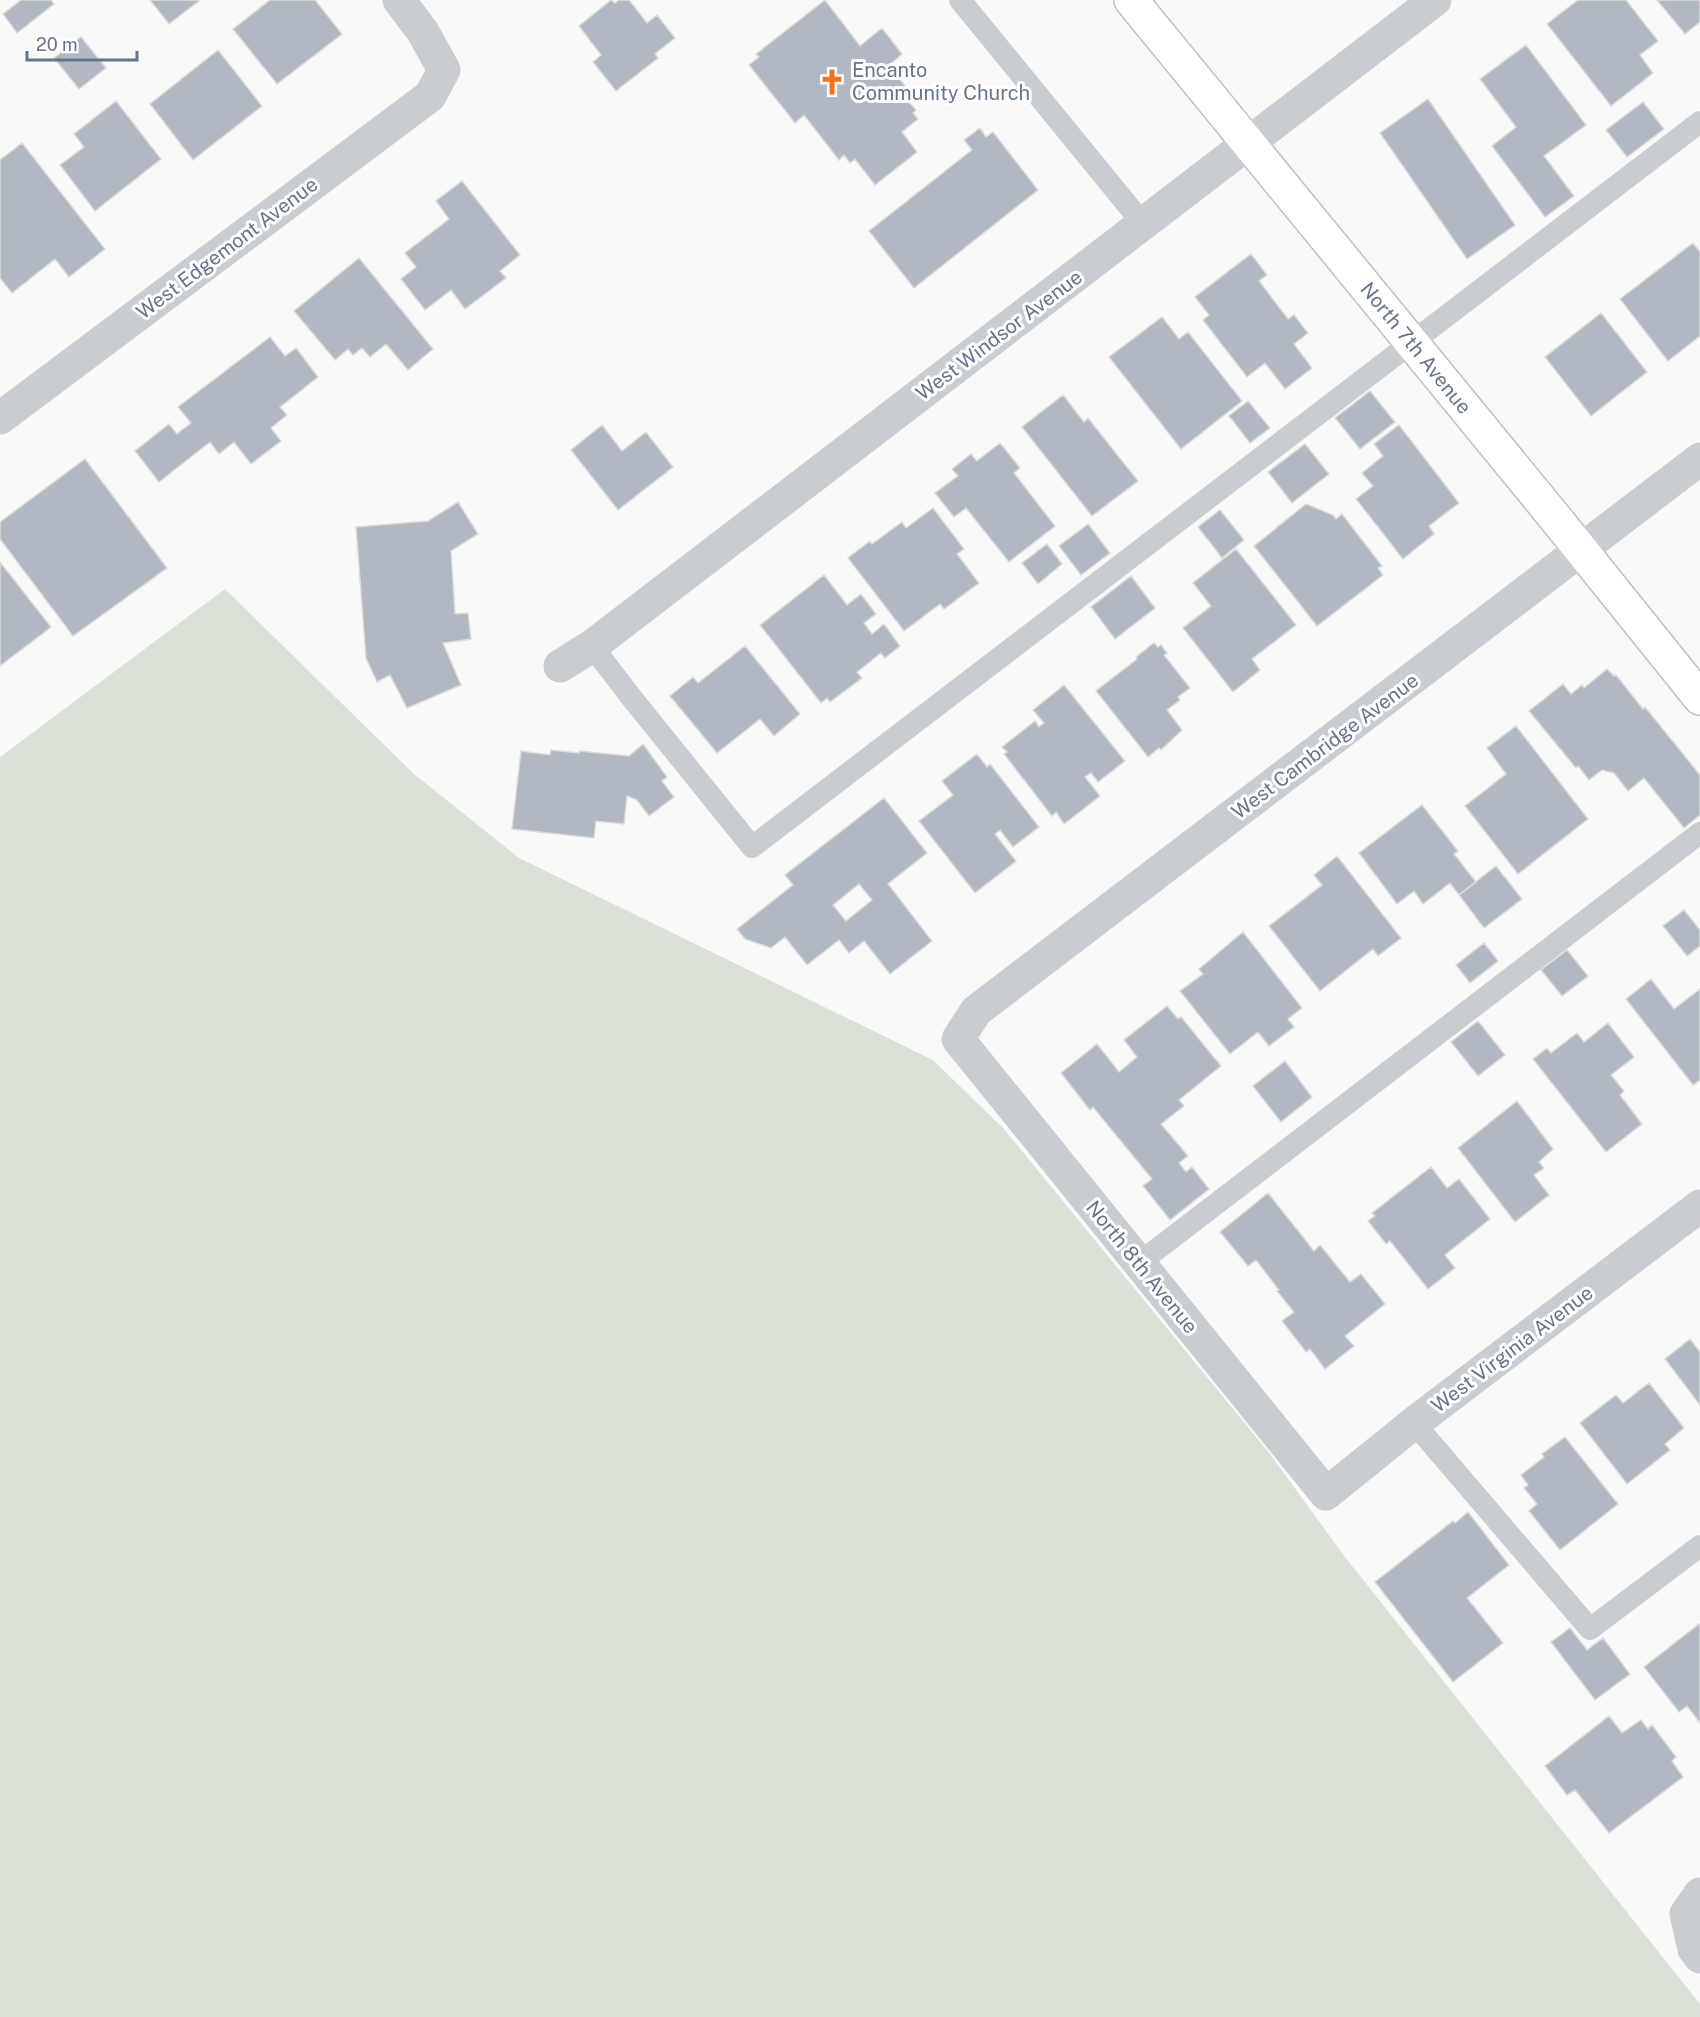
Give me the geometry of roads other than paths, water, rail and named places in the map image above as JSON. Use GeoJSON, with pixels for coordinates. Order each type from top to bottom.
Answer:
{"type":"FeatureCollection","features":[{"type":"Feature","properties":{"kind":"main road","name":"North 7th Avenue"},"geometry":{"type":"LineString","coordinates":[[1131,0],[1700,698]]}},
{"type":"Feature","properties":{"kind":"street","name":"West Edgemont Avenue"},"geometry":{"type":"LineString","coordinates":[[0,418],[430,96],[444,69],[423,32],[399,0]]}},
{"type":"Feature","properties":{"kind":"street","name":"West Windsor Avenue"},"geometry":{"type":"LineString","coordinates":[[561,666],[592,646],[793,490],[1249,145],[1435,0]]}},
{"type":"Feature","properties":{"kind":"street","name":"West Cambridge Avenue"},"geometry":{"type":"LineString","coordinates":[[958,1039],[976,1011],[1700,459]]}},
{"type":"Feature","properties":{"kind":"street","name":"North 8th Avenue"},"geometry":{"type":"LineString","coordinates":[[958,1039],[1326,1494]]}},
{"type":"Feature","properties":{"kind":"street","name":"West Virginia Avenue"},"geometry":{"type":"LineString","coordinates":[[1326,1494],[1414,1423],[1700,1206]]}},
{"type":"Feature","properties":{"kind":"street"},"geometry":{"type":"LineString","coordinates":[[1693,1904],[1694,1949],[1700,1957]]}},
{"type":"Feature","properties":{"kind":"lane"},"geometry":{"type":"LineString","coordinates":[[960,0],[1144,225]]}},
{"type":"Feature","properties":{"kind":"lane"},"geometry":{"type":"LineString","coordinates":[[592,646],[752,847],[1700,122]]}},
{"type":"Feature","properties":{"kind":"lane"},"geometry":{"type":"LineString","coordinates":[[1139,1263],[1700,833]]}},
{"type":"Feature","properties":{"kind":"lane"},"geometry":{"type":"LineString","coordinates":[[1414,1423],[1590,1629],[1700,1546]]}},
{"type":"Feature","properties":{"kind":"place","name":"Encanto Community Church"},"geometry":{"type":"Point","coordinates":[832,82]}}]}
